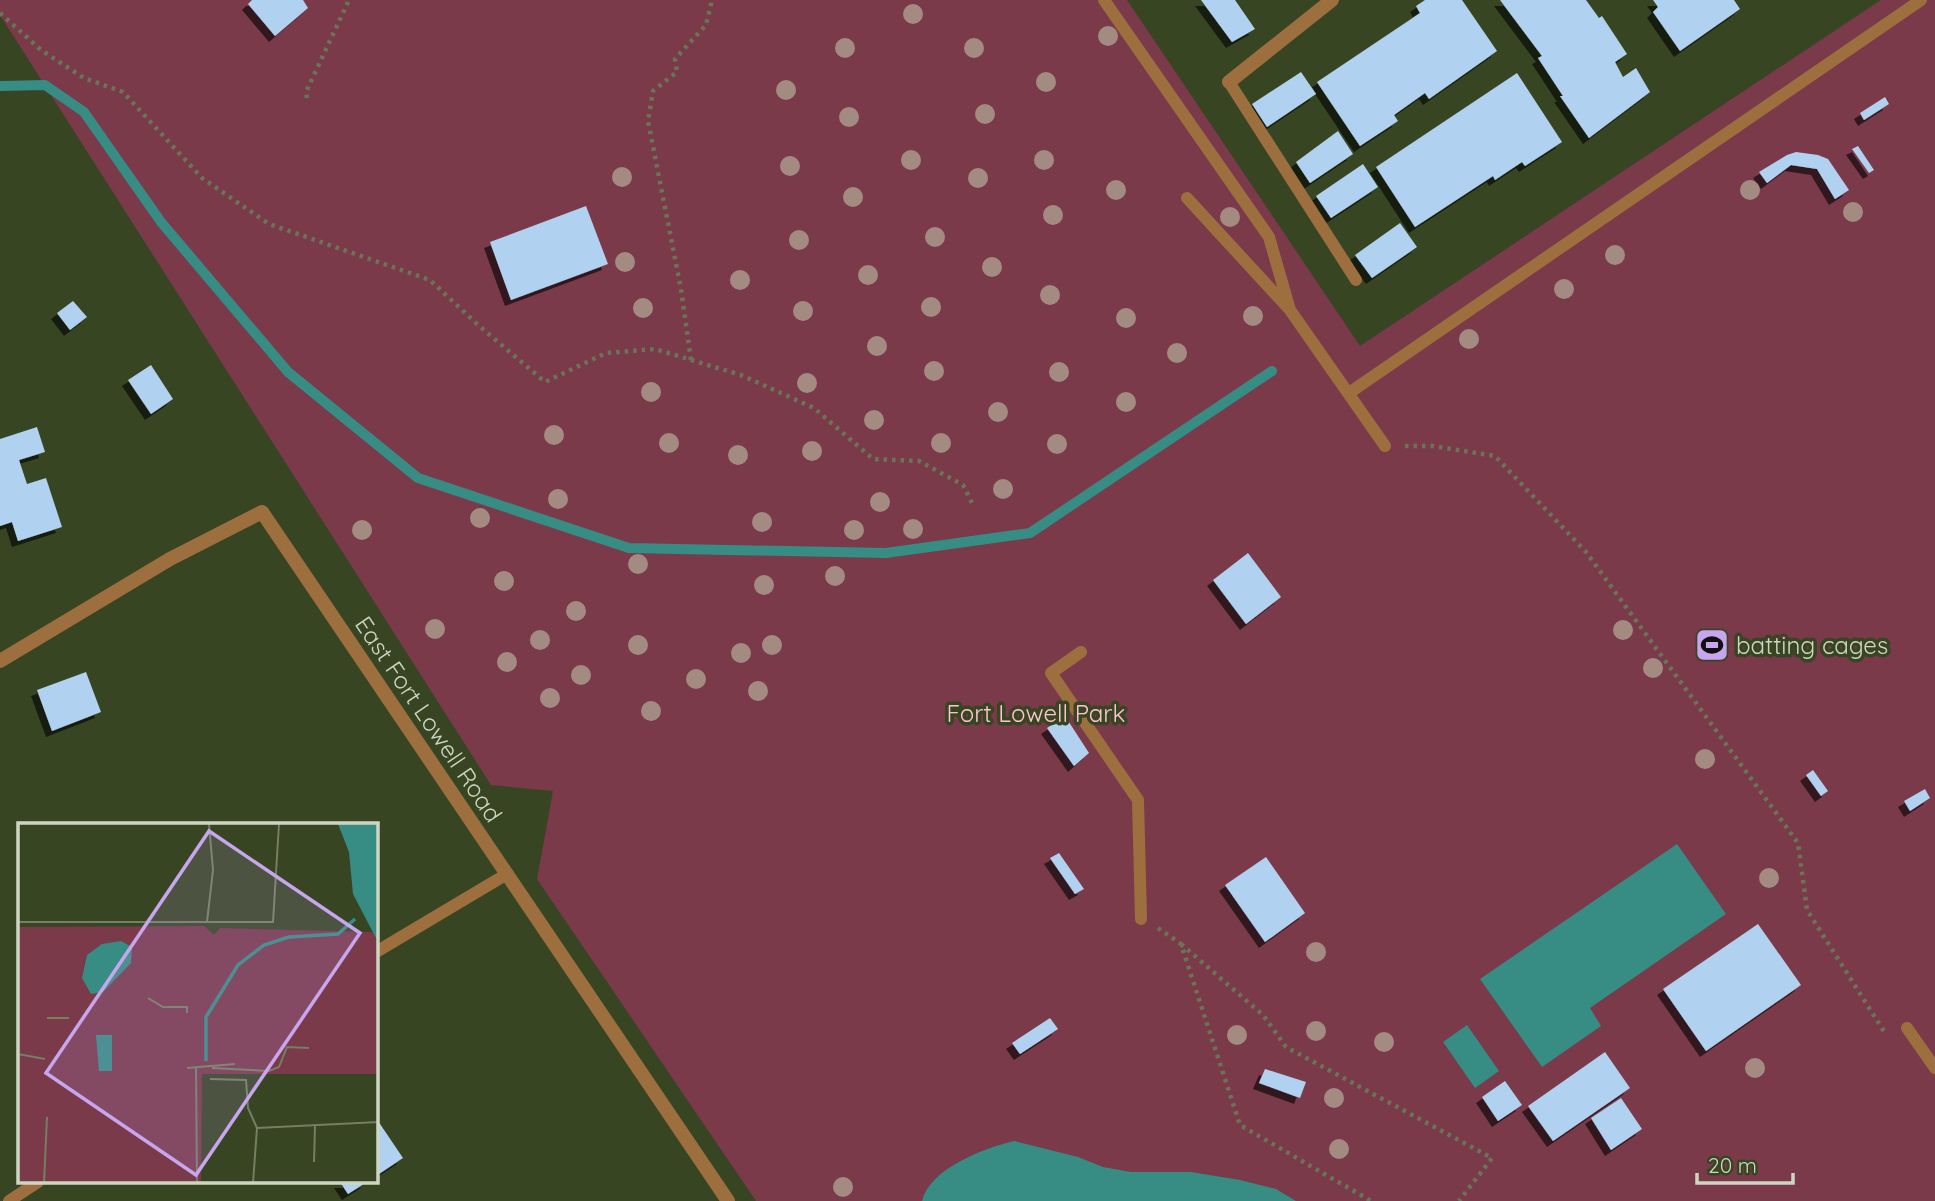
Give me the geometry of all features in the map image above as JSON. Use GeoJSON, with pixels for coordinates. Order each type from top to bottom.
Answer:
{"type":"FeatureCollection","features":[{"type":"Feature","properties":{"kind":"street"},"geometry":{"type":"LineString","coordinates":[[1229,82],[1332,0]]}},
{"type":"Feature","properties":{"kind":"street","name":"East Fort Lowell Road"},"geometry":{"type":"LineString","coordinates":[[0,661],[170,559],[262,512],[728,1201]]}},
{"type":"Feature","properties":{"kind":"lane"},"geometry":{"type":"LineString","coordinates":[[1104,0],[1269,237],[1290,310]]}},
{"type":"Feature","properties":{"kind":"lane"},"geometry":{"type":"LineString","coordinates":[[1349,393],[1921,0]]}},
{"type":"Feature","properties":{"kind":"lane"},"geometry":{"type":"LineString","coordinates":[[1229,82],[1356,280]]}},
{"type":"Feature","properties":{"kind":"lane"},"geometry":{"type":"LineString","coordinates":[[1187,198],[1290,310],[1385,446]]}},
{"type":"Feature","properties":{"kind":"lane"},"geometry":{"type":"LineString","coordinates":[[1082,652],[1051,673],[1138,800],[1141,919]]}},
{"type":"Feature","properties":{"kind":"lane"},"geometry":{"type":"LineString","coordinates":[[378,951],[508,874]]}},
{"type":"Feature","properties":{"kind":"lane"},"geometry":{"type":"LineString","coordinates":[[1907,1028],[1935,1068]]}},
{"type":"Feature","properties":{"kind":"lane"},"geometry":{"type":"LineString","coordinates":[[9,1201],[35,1184]]}},
{"type":"Feature","properties":{"kind":"path"},"geometry":{"type":"LineString","coordinates":[[307,98],[306,92],[349,0]]}},
{"type":"Feature","properties":{"kind":"path"},"geometry":{"type":"LineString","coordinates":[[691,360],[681,289],[648,121],[653,91],[677,72],[675,59],[706,25],[712,0]]}},
{"type":"Feature","properties":{"kind":"path"},"geometry":{"type":"LineString","coordinates":[[0,13],[41,50],[84,78],[123,92],[202,178],[270,224],[430,280],[545,382],[606,353],[655,349],[741,375],[814,408],[873,459],[919,461],[962,485],[972,503]]}},
{"type":"Feature","properties":{"kind":"path"},"geometry":{"type":"LineString","coordinates":[[1385,446],[1433,446],[1495,456],[1586,552],[1798,843],[1807,910],[1889,1040]]}},
{"type":"Feature","properties":{"kind":"path"},"geometry":{"type":"LineString","coordinates":[[1141,919],[1168,933],[1263,1015],[1286,1047],[1492,1157],[1459,1201]]}},
{"type":"Feature","properties":{"kind":"path"},"geometry":{"type":"LineString","coordinates":[[1181,944],[1240,1125],[1371,1201]]}},
{"type":"Feature","properties":{"kind":"green space","name":"Fort Lowell Park"},"geometry":{"type":"Polygon","coordinates":[[[0,0],[1127,0],[1360,346],[1881,0],[1935,0],[1935,1201],[756,1201],[537,879],[553,791],[491,785],[0,15],[0,0]]]}},
{"type":"Feature","properties":{"kind":"water"},"geometry":{"type":"Polygon","coordinates":[[[1677,844],[1726,914],[1590,1008],[1601,1026],[1542,1067],[1480,979],[1677,844]]]}},
{"type":"Feature","properties":{"kind":"water"},"geometry":{"type":"Polygon","coordinates":[[[1467,1025],[1499,1071],[1475,1088],[1443,1042],[1467,1025]]]}},
{"type":"Feature","properties":{"kind":"water"},"geometry":{"type":"Polygon","coordinates":[[[1014,1141],[1078,1157],[1103,1167],[1131,1172],[1191,1172],[1240,1180],[1276,1189],[1296,1201],[922,1201],[927,1189],[947,1169],[974,1154],[1014,1141]]]}},
{"type":"Feature","properties":{"kind":"building"},"geometry":{"type":"Polygon","coordinates":[[[252,0],[303,0],[308,8],[275,36],[248,4],[252,0]]]}},
{"type":"Feature","properties":{"kind":"building"},"geometry":{"type":"Polygon","coordinates":[[[1201,0],[1235,0],[1255,29],[1232,42],[1201,0]]]}},
{"type":"Feature","properties":{"kind":"building"},"geometry":{"type":"Polygon","coordinates":[[[1425,0],[1462,0],[1497,51],[1429,99],[1425,93],[1394,115],[1398,121],[1360,146],[1317,82],[1420,13],[1416,6],[1425,0]]]}},
{"type":"Feature","properties":{"kind":"building"},"geometry":{"type":"Polygon","coordinates":[[[1500,0],[1586,0],[1599,18],[1602,16],[1627,54],[1615,62],[1623,77],[1636,68],[1650,92],[1589,138],[1538,58],[1542,56],[1500,0]]]}},
{"type":"Feature","properties":{"kind":"building"},"geometry":{"type":"Polygon","coordinates":[[[1653,0],[1734,0],[1740,9],[1680,51],[1653,12],[1658,7],[1653,0]]]}},
{"type":"Feature","properties":{"kind":"building"},"geometry":{"type":"Polygon","coordinates":[[[1301,72],[1316,94],[1267,127],[1252,104],[1301,72]]]}},
{"type":"Feature","properties":{"kind":"building"},"geometry":{"type":"Polygon","coordinates":[[[1517,73],[1562,142],[1525,166],[1522,162],[1495,180],[1493,176],[1415,227],[1376,167],[1517,73]]]}},
{"type":"Feature","properties":{"kind":"building"},"geometry":{"type":"Polygon","coordinates":[[[1885,97],[1889,104],[1864,120],[1860,113],[1885,97]]]}},
{"type":"Feature","properties":{"kind":"building"},"geometry":{"type":"Polygon","coordinates":[[[1338,131],[1353,154],[1310,183],[1296,162],[1338,131]]]}},
{"type":"Feature","properties":{"kind":"building"},"geometry":{"type":"Polygon","coordinates":[[[1858,146],[1874,170],[1869,173],[1852,149],[1858,146]]]}},
{"type":"Feature","properties":{"kind":"building"},"geometry":{"type":"Polygon","coordinates":[[[1796,152],[1828,159],[1849,190],[1835,199],[1817,169],[1791,165],[1767,183],[1759,172],[1796,152]]]}},
{"type":"Feature","properties":{"kind":"building"},"geometry":{"type":"Polygon","coordinates":[[[1363,164],[1378,187],[1331,218],[1316,196],[1363,164]]]}},
{"type":"Feature","properties":{"kind":"building"},"geometry":{"type":"Polygon","coordinates":[[[586,206],[608,264],[511,300],[490,242],[586,206]]]}},
{"type":"Feature","properties":{"kind":"building"},"geometry":{"type":"Polygon","coordinates":[[[1400,223],[1417,247],[1372,278],[1355,255],[1400,223]]]}},
{"type":"Feature","properties":{"kind":"building"},"geometry":{"type":"Polygon","coordinates":[[[73,301],[87,317],[70,330],[57,313],[73,301]]]}},
{"type":"Feature","properties":{"kind":"building"},"geometry":{"type":"Polygon","coordinates":[[[151,365],[173,399],[151,414],[128,380],[151,365]]]}},
{"type":"Feature","properties":{"kind":"building"},"geometry":{"type":"Polygon","coordinates":[[[37,427],[45,452],[19,460],[27,484],[46,478],[62,527],[18,541],[12,522],[0,526],[0,439],[37,427]]]}},
{"type":"Feature","properties":{"kind":"building"},"geometry":{"type":"Polygon","coordinates":[[[1248,553],[1281,597],[1246,624],[1213,580],[1248,553]]]}},
{"type":"Feature","properties":{"kind":"building"},"geometry":{"type":"Polygon","coordinates":[[[86,672],[101,712],[52,731],[37,690],[86,672]]]}},
{"type":"Feature","properties":{"kind":"building"},"geometry":{"type":"Polygon","coordinates":[[[1065,716],[1089,753],[1074,766],[1047,728],[1065,716]]]}},
{"type":"Feature","properties":{"kind":"building"},"geometry":{"type":"Polygon","coordinates":[[[1813,770],[1828,791],[1821,796],[1806,775],[1813,770]]]}},
{"type":"Feature","properties":{"kind":"building"},"geometry":{"type":"Polygon","coordinates":[[[1925,789],[1930,798],[1910,811],[1904,801],[1925,789]]]}},
{"type":"Feature","properties":{"kind":"building"},"geometry":{"type":"Polygon","coordinates":[[[1059,853],[1084,889],[1075,894],[1050,858],[1059,853]]]}},
{"type":"Feature","properties":{"kind":"building"},"geometry":{"type":"Polygon","coordinates":[[[1266,857],[1305,913],[1265,942],[1225,885],[1266,857]]]}},
{"type":"Feature","properties":{"kind":"building"},"geometry":{"type":"Polygon","coordinates":[[[1758,924],[1801,985],[1706,1051],[1663,989],[1758,924]]]}},
{"type":"Feature","properties":{"kind":"building"},"geometry":{"type":"Polygon","coordinates":[[[1050,1018],[1058,1029],[1020,1054],[1012,1043],[1050,1018]]]}},
{"type":"Feature","properties":{"kind":"building"},"geometry":{"type":"Polygon","coordinates":[[[1605,1052],[1630,1088],[1553,1141],[1528,1106],[1605,1052]]]}},
{"type":"Feature","properties":{"kind":"building"},"geometry":{"type":"Polygon","coordinates":[[[1265,1069],[1306,1082],[1300,1098],[1259,1083],[1265,1069]]]}},
{"type":"Feature","properties":{"kind":"building"},"geometry":{"type":"Polygon","coordinates":[[[1505,1081],[1522,1105],[1498,1121],[1482,1097],[1505,1081]]]}},
{"type":"Feature","properties":{"kind":"building"},"geometry":{"type":"Polygon","coordinates":[[[1621,1098],[1642,1129],[1611,1150],[1591,1118],[1621,1098]]]}},
{"type":"Feature","properties":{"kind":"building"},"geometry":{"type":"Polygon","coordinates":[[[378,1121],[403,1158],[378,1175],[378,1121]]]}},
{"type":"Feature","properties":{"kind":"building"},"geometry":{"type":"Polygon","coordinates":[[[341,1184],[364,1184],[348,1194],[341,1184]]]}},
{"type":"Feature","properties":{"kind":"waterway"},"geometry":{"type":"LineString","coordinates":[[0,86],[45,85],[84,112],[161,222],[288,372],[418,478],[629,548],[886,553],[1030,533],[1272,371]]}},
{"type":"Feature","properties":{"kind":"place","name":"batting cages"},"geometry":{"type":"Point","coordinates":[1712,645]}}]}
